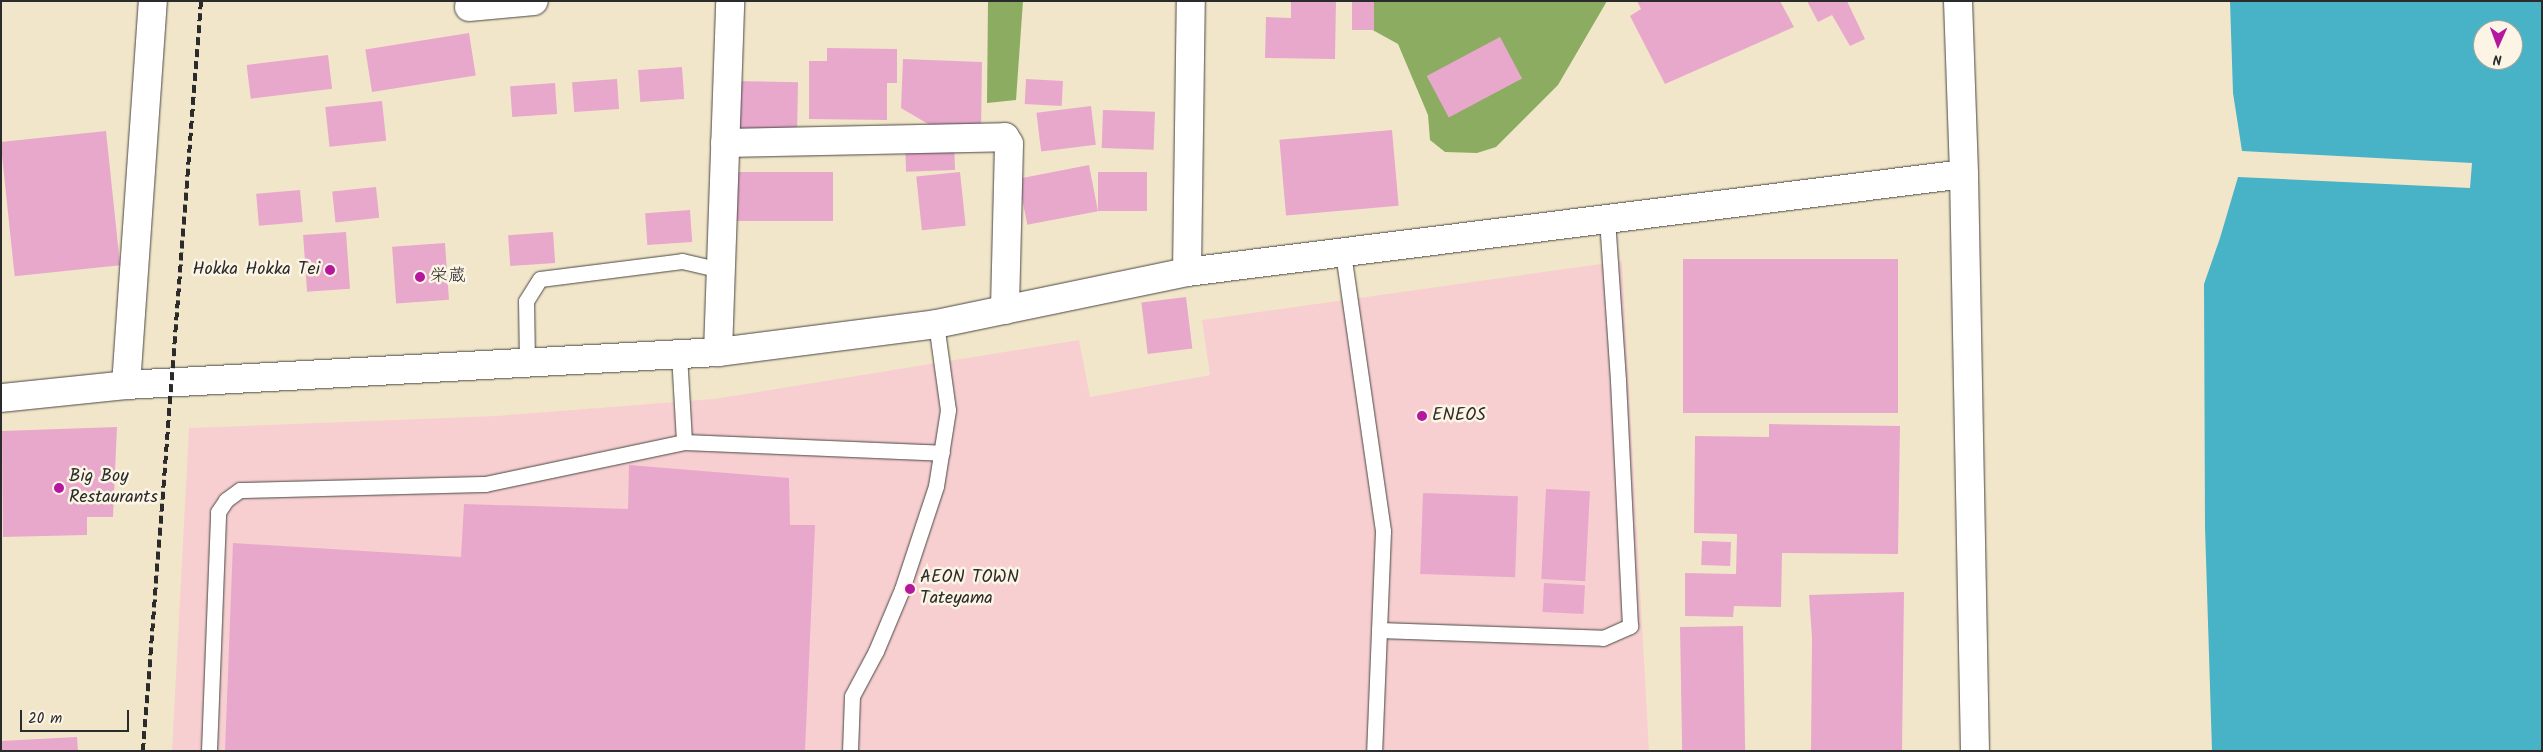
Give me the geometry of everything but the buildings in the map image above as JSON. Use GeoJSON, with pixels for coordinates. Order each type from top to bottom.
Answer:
{"type":"FeatureCollection","features":[{"type":"Feature","properties":{"kind":"street"},"geometry":{"type":"LineString","coordinates":[[126,385],[153,1]]}},
{"type":"Feature","properties":{"kind":"street"},"geometry":{"type":"LineString","coordinates":[[469,7],[534,1]]}},
{"type":"Feature","properties":{"kind":"street"},"geometry":{"type":"LineString","coordinates":[[718,352],[730,1]]}},
{"type":"Feature","properties":{"kind":"street"},"geometry":{"type":"LineString","coordinates":[[1187,272],[1191,1]]}},
{"type":"Feature","properties":{"kind":"street"},"geometry":{"type":"LineString","coordinates":[[1958,1],[1964,174],[1975,751]]}},
{"type":"Feature","properties":{"kind":"street"},"geometry":{"type":"LineString","coordinates":[[725,143],[1006,137],[1009,144],[1005,310]]}},
{"type":"Feature","properties":{"kind":"street"},"geometry":{"type":"LineString","coordinates":[[1,398],[126,385],[718,352],[936,324],[1187,272],[1964,174]]}},
{"type":"Feature","properties":{"kind":"lane"},"geometry":{"type":"LineString","coordinates":[[1379,630],[1603,638],[1630,626],[1618,380],[1607,220]]}},
{"type":"Feature","properties":{"kind":"lane"},"geometry":{"type":"LineString","coordinates":[[1344,252],[1383,532],[1374,751]]}},
{"type":"Feature","properties":{"kind":"lane"},"geometry":{"type":"LineString","coordinates":[[527,363],[526,301],[540,279],[682,261],[720,270]]}},
{"type":"Feature","properties":{"kind":"lane"},"geometry":{"type":"LineString","coordinates":[[850,751],[852,696],[876,651],[912,562],[936,486],[948,410],[936,324]]}},
{"type":"Feature","properties":{"kind":"lane"},"geometry":{"type":"LineString","coordinates":[[678,354],[684,442]]}},
{"type":"Feature","properties":{"kind":"lane"},"geometry":{"type":"LineString","coordinates":[[209,751],[218,512],[226,500],[240,490],[261,488],[444,487],[485,484],[684,442],[942,453]]}},
{"type":"Feature","properties":{"kind":"shaded area","name":"AEON TOWN Tateyama"},"geometry":{"type":"Polygon","coordinates":[[[1622,261],[1649,751],[172,751],[189,428],[496,416],[714,399],[1079,340],[1090,397],[1210,375],[1202,320],[1622,261]]]}},
{"type":"Feature","properties":{"kind":"green space"},"geometry":{"type":"Polygon","coordinates":[[[988,1],[1023,1],[1016,100],[987,103],[988,1]]]}},
{"type":"Feature","properties":{"kind":"green space"},"geometry":{"type":"Polygon","coordinates":[[[1356,1],[1607,1],[1558,85],[1496,147],[1477,153],[1445,152],[1430,140],[1428,115],[1398,44],[1360,23],[1356,1]]]}},
{"type":"Feature","properties":{"kind":"water"},"geometry":{"type":"Polygon","coordinates":[[[2230,1],[2542,1],[2542,751],[2212,751],[2205,527],[2204,284],[2238,177],[2470,188],[2472,163],[2242,151],[2233,93],[2230,1]]]}},
{"type":"Feature","properties":{"kind":"railway"},"geometry":{"type":"LineString","coordinates":[[143,751],[201,1]]}},
{"type":"Feature","properties":{"kind":"place","name":"Hokka Hokka Tei"},"geometry":{"type":"Point","coordinates":[330,270]}},
{"type":"Feature","properties":{"kind":"place","name":"栄蔵"},"geometry":{"type":"Point","coordinates":[420,277]}},
{"type":"Feature","properties":{"kind":"place","name":"ENEOS"},"geometry":{"type":"Point","coordinates":[1422,416]}},
{"type":"Feature","properties":{"kind":"place","name":"Big Boy Restaurants"},"geometry":{"type":"Point","coordinates":[59,488]}},
{"type":"Feature","properties":{"kind":"place","name":"AEON TOWN Tateyama"},"geometry":{"type":"Point","coordinates":[910,589]}}]}
